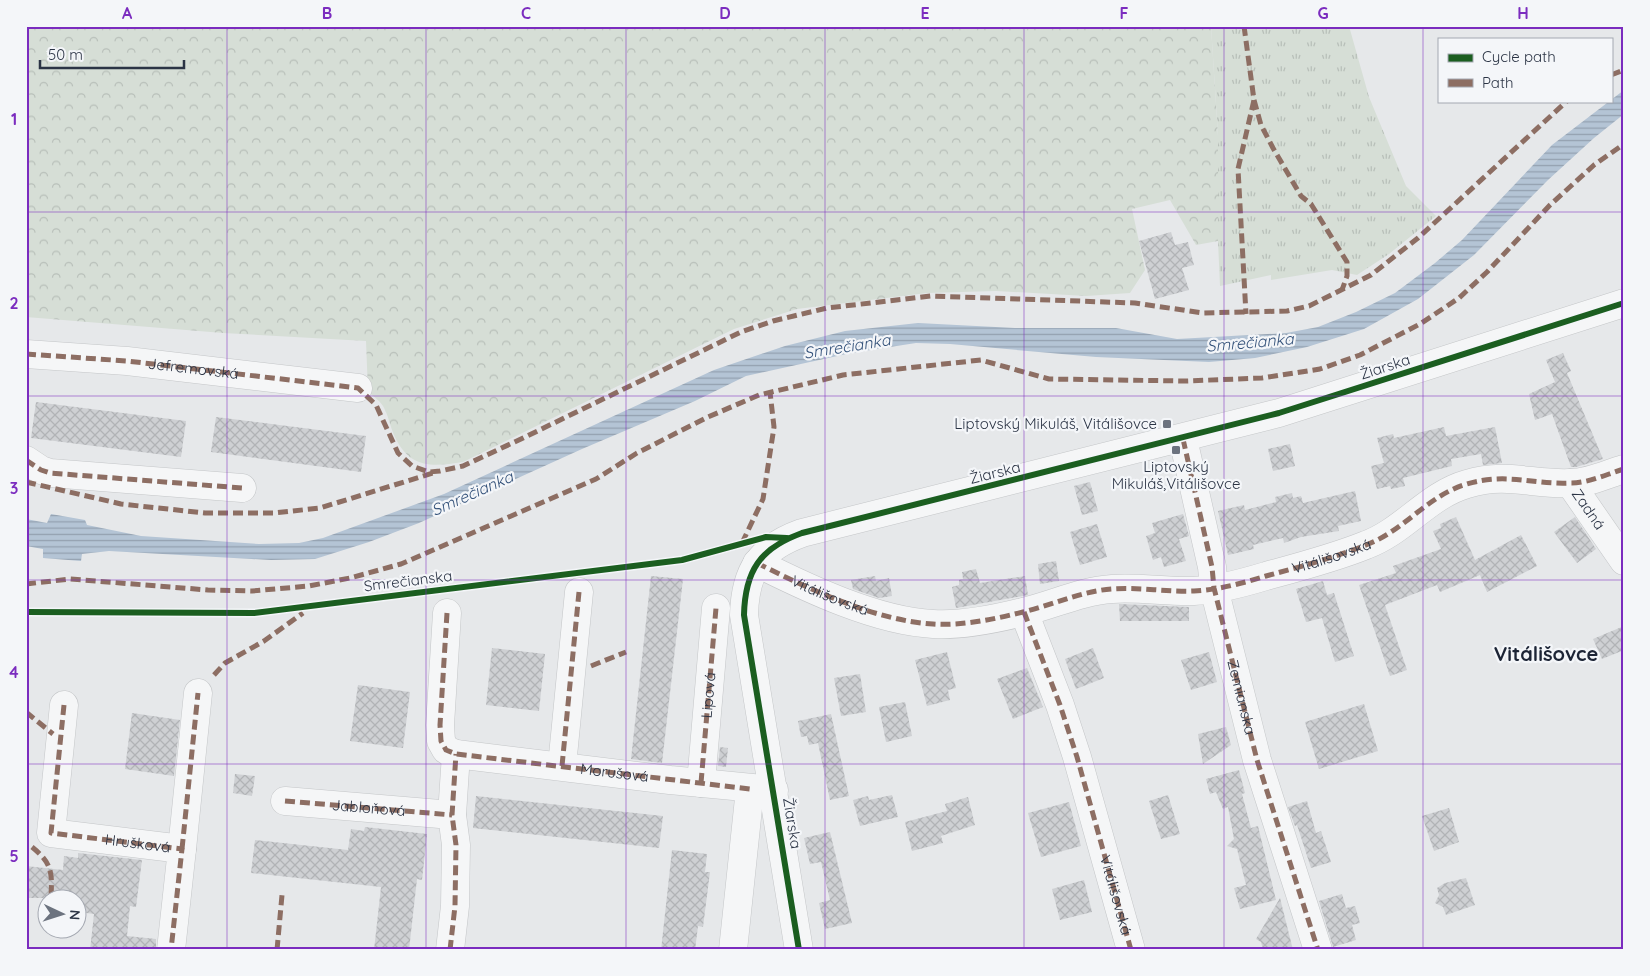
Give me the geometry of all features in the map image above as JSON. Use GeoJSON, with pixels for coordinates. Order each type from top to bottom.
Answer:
{"type":"FeatureCollection","features":[{"type":"Feature","properties":{"kind":"street","name":"Žiarska"},"geometry":{"type":"LineString","coordinates":[[800,950],[762,790],[752,672],[744,615],[747,580],[757,563],[775,545],[802,533],[1183,439],[1336,396],[1624,303]]}},
{"type":"Feature","properties":{"kind":"street","name":"Jefremovská"},"geometry":{"type":"LineString","coordinates":[[27,357],[127,361],[358,388]]}},
{"type":"Feature","properties":{"kind":"street","name":"Zemianska"},"geometry":{"type":"LineString","coordinates":[[1183,439],[1212,567],[1214,588],[1257,760],[1318,950]]}},
{"type":"Feature","properties":{"kind":"street"},"geometry":{"type":"LineString","coordinates":[[26,460],[41,470],[50,473],[242,488]]}},
{"type":"Feature","properties":{"kind":"street","name":"Vitálišovská"},"geometry":{"type":"LineString","coordinates":[[757,563],[810,590],[906,621],[934,624],[969,622],[1024,612],[1087,593],[1112,589],[1196,591],[1214,588],[1291,569],[1367,545],[1393,532],[1450,490],[1468,484],[1491,479],[1518,478],[1570,483],[1587,481],[1624,469]]}},
{"type":"Feature","properties":{"kind":"street","name":"Zadná"},"geometry":{"type":"LineString","coordinates":[[1570,483],[1624,561]]}},
{"type":"Feature","properties":{"kind":"street"},"geometry":{"type":"LineString","coordinates":[[562,766],[579,592]]}},
{"type":"Feature","properties":{"kind":"street","name":"Lipová"},"geometry":{"type":"LineString","coordinates":[[700,784],[716,608]]}},
{"type":"Feature","properties":{"kind":"street","name":"Vitálišovská"},"geometry":{"type":"LineString","coordinates":[[1024,612],[1074,748],[1131,950]]}},
{"type":"Feature","properties":{"kind":"street"},"geometry":{"type":"LineString","coordinates":[[447,613],[441,740],[446,750],[456,754],[452,815],[456,845],[455,906],[450,950]]}},
{"type":"Feature","properties":{"kind":"street"},"geometry":{"type":"LineString","coordinates":[[182,849],[198,693]]}},
{"type":"Feature","properties":{"kind":"street","name":"Hrušková"},"geometry":{"type":"LineString","coordinates":[[64,704],[51,833],[182,849],[171,950]]}},
{"type":"Feature","properties":{"kind":"street","name":"Morušová"},"geometry":{"type":"LineString","coordinates":[[456,754],[762,790]]}},
{"type":"Feature","properties":{"kind":"street"},"geometry":{"type":"LineString","coordinates":[[733,950],[762,790]]}},
{"type":"Feature","properties":{"kind":"street","name":"Jabloňová"},"geometry":{"type":"LineString","coordinates":[[285,801],[452,815]]}},
{"type":"Feature","properties":{"kind":"green space"},"geometry":{"type":"Polygon","coordinates":[[[26,26],[1211,26],[1218,136],[1218,241],[1196,245],[1170,200],[1132,209],[1145,270],[1130,293],[1086,296],[996,291],[927,293],[797,309],[734,329],[463,462],[432,465],[414,460],[407,454],[394,435],[383,406],[368,392],[366,341],[223,333],[26,317],[26,26]]]}},
{"type":"Feature","properties":{"kind":"green space"},"geometry":{"type":"Polygon","coordinates":[[[1211,26],[1349,26],[1369,97],[1406,186],[1436,216],[1389,254],[1357,275],[1332,270],[1271,280],[1271,275],[1220,286],[1218,136],[1211,26]]]}},
{"type":"Feature","properties":{"kind":"water","name":"Smrečianka"},"geometry":{"type":"Polygon","coordinates":[[[1624,90],[1624,114],[1594,138],[1548,180],[1474,255],[1418,299],[1364,329],[1307,347],[1255,358],[1209,362],[1096,357],[950,344],[916,343],[851,353],[746,376],[695,401],[582,449],[419,523],[369,542],[315,559],[271,560],[109,551],[82,554],[81,561],[43,558],[43,549],[26,546],[26,519],[47,523],[51,514],[85,520],[87,525],[141,536],[259,544],[299,543],[323,538],[444,494],[714,370],[785,346],[845,331],[918,323],[1015,328],[1116,328],[1177,339],[1286,333],[1318,327],[1356,312],[1395,293],[1435,263],[1462,240],[1552,145],[1608,102],[1612,102],[1612,99],[1624,90]]]}},
{"type":"Feature","properties":{"kind":"building"},"geometry":{"type":"Polygon","coordinates":[[[1171,232],[1175,245],[1188,242],[1194,265],[1182,268],[1189,290],[1155,299],[1139,241],[1171,232]]]}},
{"type":"Feature","properties":{"kind":"building"},"geometry":{"type":"Polygon","coordinates":[[[1563,353],[1571,371],[1567,373],[1603,459],[1576,467],[1571,467],[1552,414],[1535,420],[1529,394],[1555,382],[1546,360],[1563,353]]]}},
{"type":"Feature","properties":{"kind":"building"},"geometry":{"type":"Polygon","coordinates":[[[36,402],[186,421],[181,457],[31,438],[36,402]]]}},
{"type":"Feature","properties":{"kind":"building"},"geometry":{"type":"Polygon","coordinates":[[[216,417],[366,436],[361,472],[211,452],[216,417]]]}},
{"type":"Feature","properties":{"kind":"building"},"geometry":{"type":"Polygon","coordinates":[[[1444,427],[1446,436],[1495,427],[1502,463],[1483,465],[1481,454],[1451,459],[1452,466],[1403,478],[1405,486],[1391,489],[1390,486],[1377,489],[1371,466],[1384,463],[1377,438],[1393,434],[1394,438],[1444,427]]]}},
{"type":"Feature","properties":{"kind":"building"},"geometry":{"type":"Polygon","coordinates":[[[1290,444],[1295,466],[1273,471],[1268,449],[1290,444]]]}},
{"type":"Feature","properties":{"kind":"building"},"geometry":{"type":"Polygon","coordinates":[[[1090,482],[1098,511],[1082,515],[1074,486],[1090,482]]]}},
{"type":"Feature","properties":{"kind":"building"},"geometry":{"type":"Polygon","coordinates":[[[1355,491],[1361,521],[1338,526],[1339,531],[1301,537],[1284,543],[1283,538],[1253,545],[1254,549],[1228,555],[1218,511],[1244,505],[1245,510],[1276,502],[1275,497],[1292,493],[1293,498],[1301,496],[1303,503],[1355,491]]]}},
{"type":"Feature","properties":{"kind":"building"},"geometry":{"type":"Polygon","coordinates":[[[1183,514],[1189,536],[1179,539],[1186,561],[1164,567],[1161,557],[1153,560],[1146,536],[1155,533],[1152,523],[1183,514]]]}},
{"type":"Feature","properties":{"kind":"building"},"geometry":{"type":"Polygon","coordinates":[[[1456,517],[1475,560],[1521,535],[1537,566],[1487,592],[1480,575],[1440,592],[1437,585],[1385,605],[1407,670],[1390,676],[1359,585],[1396,573],[1393,566],[1441,549],[1433,531],[1441,528],[1440,524],[1456,517]]]}},
{"type":"Feature","properties":{"kind":"building"},"geometry":{"type":"Polygon","coordinates":[[[1575,517],[1596,549],[1577,563],[1554,532],[1575,517]]]}},
{"type":"Feature","properties":{"kind":"building"},"geometry":{"type":"Polygon","coordinates":[[[1097,524],[1107,557],[1080,565],[1070,532],[1097,524]]]}},
{"type":"Feature","properties":{"kind":"building"},"geometry":{"type":"Polygon","coordinates":[[[1056,561],[1059,581],[1040,584],[1038,564],[1056,561]]]}},
{"type":"Feature","properties":{"kind":"building"},"geometry":{"type":"Polygon","coordinates":[[[976,569],[980,583],[1025,576],[1028,595],[956,608],[952,587],[959,585],[959,580],[963,579],[962,572],[976,569]]]}},
{"type":"Feature","properties":{"kind":"building"},"geometry":{"type":"Polygon","coordinates":[[[651,576],[683,579],[662,763],[631,759],[651,576]]]}},
{"type":"Feature","properties":{"kind":"building"},"geometry":{"type":"Polygon","coordinates":[[[875,576],[876,581],[889,578],[892,596],[879,598],[853,589],[851,580],[875,576]]]}},
{"type":"Feature","properties":{"kind":"building"},"geometry":{"type":"Polygon","coordinates":[[[1323,581],[1327,595],[1334,593],[1354,656],[1335,662],[1322,618],[1306,622],[1296,589],[1323,581]]]}},
{"type":"Feature","properties":{"kind":"building"},"geometry":{"type":"Polygon","coordinates":[[[1119,604],[1189,607],[1189,621],[1120,621],[1119,604]]]}},
{"type":"Feature","properties":{"kind":"building"},"geometry":{"type":"Polygon","coordinates":[[[1624,626],[1624,650],[1602,659],[1593,639],[1624,626]]]}},
{"type":"Feature","properties":{"kind":"building"},"geometry":{"type":"Polygon","coordinates":[[[492,648],[545,654],[539,711],[486,705],[492,648]]]}},
{"type":"Feature","properties":{"kind":"building"},"geometry":{"type":"Polygon","coordinates":[[[1093,648],[1104,678],[1076,689],[1065,659],[1093,648]]]}},
{"type":"Feature","properties":{"kind":"building"},"geometry":{"type":"Polygon","coordinates":[[[947,652],[956,688],[948,690],[950,700],[927,706],[915,660],[947,652]]]}},
{"type":"Feature","properties":{"kind":"building"},"geometry":{"type":"Polygon","coordinates":[[[1209,652],[1217,682],[1191,690],[1181,660],[1209,652]]]}},
{"type":"Feature","properties":{"kind":"building"},"geometry":{"type":"Polygon","coordinates":[[[1027,668],[1043,707],[1013,719],[997,679],[1027,668]]]}},
{"type":"Feature","properties":{"kind":"building"},"geometry":{"type":"Polygon","coordinates":[[[860,674],[866,712],[841,716],[834,678],[860,674]]]}},
{"type":"Feature","properties":{"kind":"building"},"geometry":{"type":"Polygon","coordinates":[[[358,685],[410,692],[403,748],[350,741],[358,685]]]}},
{"type":"Feature","properties":{"kind":"building"},"geometry":{"type":"Polygon","coordinates":[[[905,702],[912,736],[886,742],[879,707],[905,702]]]}},
{"type":"Feature","properties":{"kind":"building"},"geometry":{"type":"Polygon","coordinates":[[[1364,704],[1378,751],[1319,769],[1305,722],[1364,704]]]}},
{"type":"Feature","properties":{"kind":"building"},"geometry":{"type":"Polygon","coordinates":[[[132,713],[180,720],[174,776],[125,769],[132,713]]]}},
{"type":"Feature","properties":{"kind":"building"},"geometry":{"type":"Polygon","coordinates":[[[831,714],[849,796],[830,800],[818,743],[809,745],[807,736],[801,737],[798,721],[831,714]]]}},
{"type":"Feature","properties":{"kind":"building"},"geometry":{"type":"Polygon","coordinates":[[[1226,727],[1231,745],[1203,764],[1198,734],[1226,727]]]}},
{"type":"Feature","properties":{"kind":"building"},"geometry":{"type":"Polygon","coordinates":[[[720,747],[728,748],[726,767],[718,766],[720,747]]]}},
{"type":"Feature","properties":{"kind":"building"},"geometry":{"type":"Polygon","coordinates":[[[1239,770],[1245,793],[1242,794],[1251,828],[1258,826],[1276,900],[1240,909],[1234,888],[1246,885],[1237,849],[1227,846],[1234,839],[1228,807],[1223,809],[1216,792],[1210,794],[1206,779],[1239,770]]]}},
{"type":"Feature","properties":{"kind":"building"},"geometry":{"type":"Polygon","coordinates":[[[235,774],[255,776],[252,796],[233,793],[235,774]]]}},
{"type":"Feature","properties":{"kind":"building"},"geometry":{"type":"Polygon","coordinates":[[[892,795],[898,817],[860,826],[853,800],[868,796],[869,800],[892,795]]]}},
{"type":"Feature","properties":{"kind":"building"},"geometry":{"type":"Polygon","coordinates":[[[1168,795],[1180,834],[1161,839],[1149,801],[1168,795]]]}},
{"type":"Feature","properties":{"kind":"building"},"geometry":{"type":"Polygon","coordinates":[[[476,796],[663,816],[659,848],[473,828],[476,796]]]}},
{"type":"Feature","properties":{"kind":"building"},"geometry":{"type":"Polygon","coordinates":[[[968,797],[975,825],[941,836],[943,843],[912,851],[905,822],[947,811],[945,804],[968,797]]]}},
{"type":"Feature","properties":{"kind":"building"},"geometry":{"type":"Polygon","coordinates":[[[1307,801],[1316,833],[1321,831],[1331,862],[1311,868],[1297,825],[1295,826],[1288,807],[1307,801]]]}},
{"type":"Feature","properties":{"kind":"building"},"geometry":{"type":"Polygon","coordinates":[[[1069,802],[1081,846],[1041,857],[1028,813],[1069,802]]]}},
{"type":"Feature","properties":{"kind":"building"},"geometry":{"type":"Polygon","coordinates":[[[1449,808],[1459,842],[1434,851],[1422,816],[1449,808]]]}},
{"type":"Feature","properties":{"kind":"building"},"geometry":{"type":"Polygon","coordinates":[[[365,827],[427,834],[422,880],[417,879],[409,950],[374,950],[381,887],[251,873],[255,840],[348,850],[351,829],[364,831],[365,827]]]}},
{"type":"Feature","properties":{"kind":"building"},"geometry":{"type":"Polygon","coordinates":[[[830,832],[852,923],[825,929],[819,903],[830,900],[821,862],[810,864],[804,838],[830,832]]]}},
{"type":"Feature","properties":{"kind":"building"},"geometry":{"type":"Polygon","coordinates":[[[672,850],[707,854],[705,872],[710,872],[703,927],[698,926],[695,950],[661,950],[672,850]]]}},
{"type":"Feature","properties":{"kind":"building"},"geometry":{"type":"Polygon","coordinates":[[[78,853],[142,860],[136,907],[130,906],[127,936],[156,939],[156,950],[90,950],[94,914],[88,913],[88,888],[38,888],[38,898],[26,898],[26,866],[63,870],[64,856],[78,858],[78,853]]]}},
{"type":"Feature","properties":{"kind":"building"},"geometry":{"type":"Polygon","coordinates":[[[1466,878],[1475,905],[1446,915],[1443,907],[1435,903],[1439,895],[1437,888],[1445,883],[1466,878]]]}},
{"type":"Feature","properties":{"kind":"building"},"geometry":{"type":"Polygon","coordinates":[[[1084,880],[1092,912],[1060,920],[1052,889],[1084,880]]]}},
{"type":"Feature","properties":{"kind":"building"},"geometry":{"type":"Polygon","coordinates":[[[1342,894],[1346,908],[1355,906],[1360,923],[1352,925],[1356,940],[1333,947],[1319,901],[1342,894]]]}},
{"type":"Feature","properties":{"kind":"building"},"geometry":{"type":"Polygon","coordinates":[[[1280,898],[1293,950],[1263,950],[1261,942],[1256,939],[1280,898]]]}},
{"type":"Feature","properties":{"kind":"marked path"},"geometry":{"type":"LineString","coordinates":[[1244,26],[1254,100],[1238,169],[1246,314]]}},
{"type":"Feature","properties":{"kind":"marked path"},"geometry":{"type":"LineString","coordinates":[[1612,75],[1624,70]]}},
{"type":"Feature","properties":{"kind":"marked path"},"geometry":{"type":"LineString","coordinates":[[1254,100],[1261,125],[1273,148],[1301,196],[1311,204],[1347,262],[1347,276],[1342,290]]}},
{"type":"Feature","properties":{"kind":"marked path"},"geometry":{"type":"LineString","coordinates":[[26,354],[127,361],[358,388],[376,405],[398,453],[412,466],[429,472],[440,471],[463,466],[741,332],[773,321],[827,308],[931,296],[1135,303],[1203,313],[1287,311],[1309,306],[1371,275],[1418,238],[1566,102]]}},
{"type":"Feature","properties":{"kind":"marked path"},"geometry":{"type":"LineString","coordinates":[[26,584],[70,579],[208,590],[252,591],[309,586],[350,578],[401,564],[596,479],[637,453],[708,417],[759,395],[843,375],[981,360],[1049,379],[1186,381],[1262,378],[1320,369],[1360,355],[1420,324],[1459,298],[1487,272],[1550,205],[1594,165],[1624,144]]}},
{"type":"Feature","properties":{"kind":"marked path"},"geometry":{"type":"LineString","coordinates":[[742,543],[763,499],[774,427],[770,392]]}},
{"type":"Feature","properties":{"kind":"marked path"},"geometry":{"type":"LineString","coordinates":[[1183,439],[1212,567],[1214,588],[1257,760],[1318,950]]}},
{"type":"Feature","properties":{"kind":"marked path"},"geometry":{"type":"LineString","coordinates":[[26,460],[41,470],[50,473],[242,488]]}},
{"type":"Feature","properties":{"kind":"marked path"},"geometry":{"type":"LineString","coordinates":[[757,563],[842,602],[888,617],[933,624],[967,623],[1023,612],[1101,590],[1194,591],[1230,586],[1342,554],[1380,539],[1440,496],[1467,484],[1495,479],[1578,483],[1624,469]]}},
{"type":"Feature","properties":{"kind":"marked path"},"geometry":{"type":"LineString","coordinates":[[26,482],[121,504],[205,513],[274,513],[320,508],[433,473]]}},
{"type":"Feature","properties":{"kind":"marked path"},"geometry":{"type":"LineString","coordinates":[[562,766],[579,592]]}},
{"type":"Feature","properties":{"kind":"marked path"},"geometry":{"type":"LineString","coordinates":[[701,783],[716,608]]}},
{"type":"Feature","properties":{"kind":"marked path"},"geometry":{"type":"LineString","coordinates":[[1024,612],[1060,705],[1077,757],[1131,950]]}},
{"type":"Feature","properties":{"kind":"marked path"},"geometry":{"type":"LineString","coordinates":[[214,675],[225,663],[264,641],[303,613]]}},
{"type":"Feature","properties":{"kind":"marked path"},"geometry":{"type":"LineString","coordinates":[[447,613],[440,725],[441,741],[446,750],[456,754],[750,789]]}},
{"type":"Feature","properties":{"kind":"marked path"},"geometry":{"type":"LineString","coordinates":[[591,666],[626,652]]}},
{"type":"Feature","properties":{"kind":"marked path"},"geometry":{"type":"LineString","coordinates":[[182,849],[198,693]]}},
{"type":"Feature","properties":{"kind":"marked path"},"geometry":{"type":"LineString","coordinates":[[64,705],[51,833],[182,849],[171,950]]}},
{"type":"Feature","properties":{"kind":"marked path"},"geometry":{"type":"LineString","coordinates":[[26,712],[53,734]]}},
{"type":"Feature","properties":{"kind":"marked path"},"geometry":{"type":"LineString","coordinates":[[450,950],[455,906],[456,845],[452,815],[456,754]]}},
{"type":"Feature","properties":{"kind":"marked path"},"geometry":{"type":"LineString","coordinates":[[285,801],[452,815]]}},
{"type":"Feature","properties":{"kind":"marked path"},"geometry":{"type":"LineString","coordinates":[[32,847],[48,864],[51,875],[51,888]]}},
{"type":"Feature","properties":{"kind":"marked path"},"geometry":{"type":"LineString","coordinates":[[277,950],[282,895]]}},
{"type":"Feature","properties":{"kind":"cycle path"},"geometry":{"type":"LineString","coordinates":[[799,950],[744,615],[745,599],[752,574],[765,554],[775,546],[802,533],[1279,413],[1624,303]]}},
{"type":"Feature","properties":{"kind":"cycle path","name":"Smrečianska"},"geometry":{"type":"LineString","coordinates":[[26,612],[254,613],[682,560],[766,537],[787,538]]}},
{"type":"Feature","properties":{"kind":"place","name":"Liptovský Mikuláš, Vitálišovce"},"geometry":{"type":"Point","coordinates":[1167,424]}},
{"type":"Feature","properties":{"kind":"place","name":"Liptovský Mikuláš,Vitálišovce"},"geometry":{"type":"Point","coordinates":[1176,450]}},
{"type":"Feature","properties":{"kind":"district","name":"Vitálišovce"},"geometry":{"type":"Point","coordinates":[1546,654]}}]}
